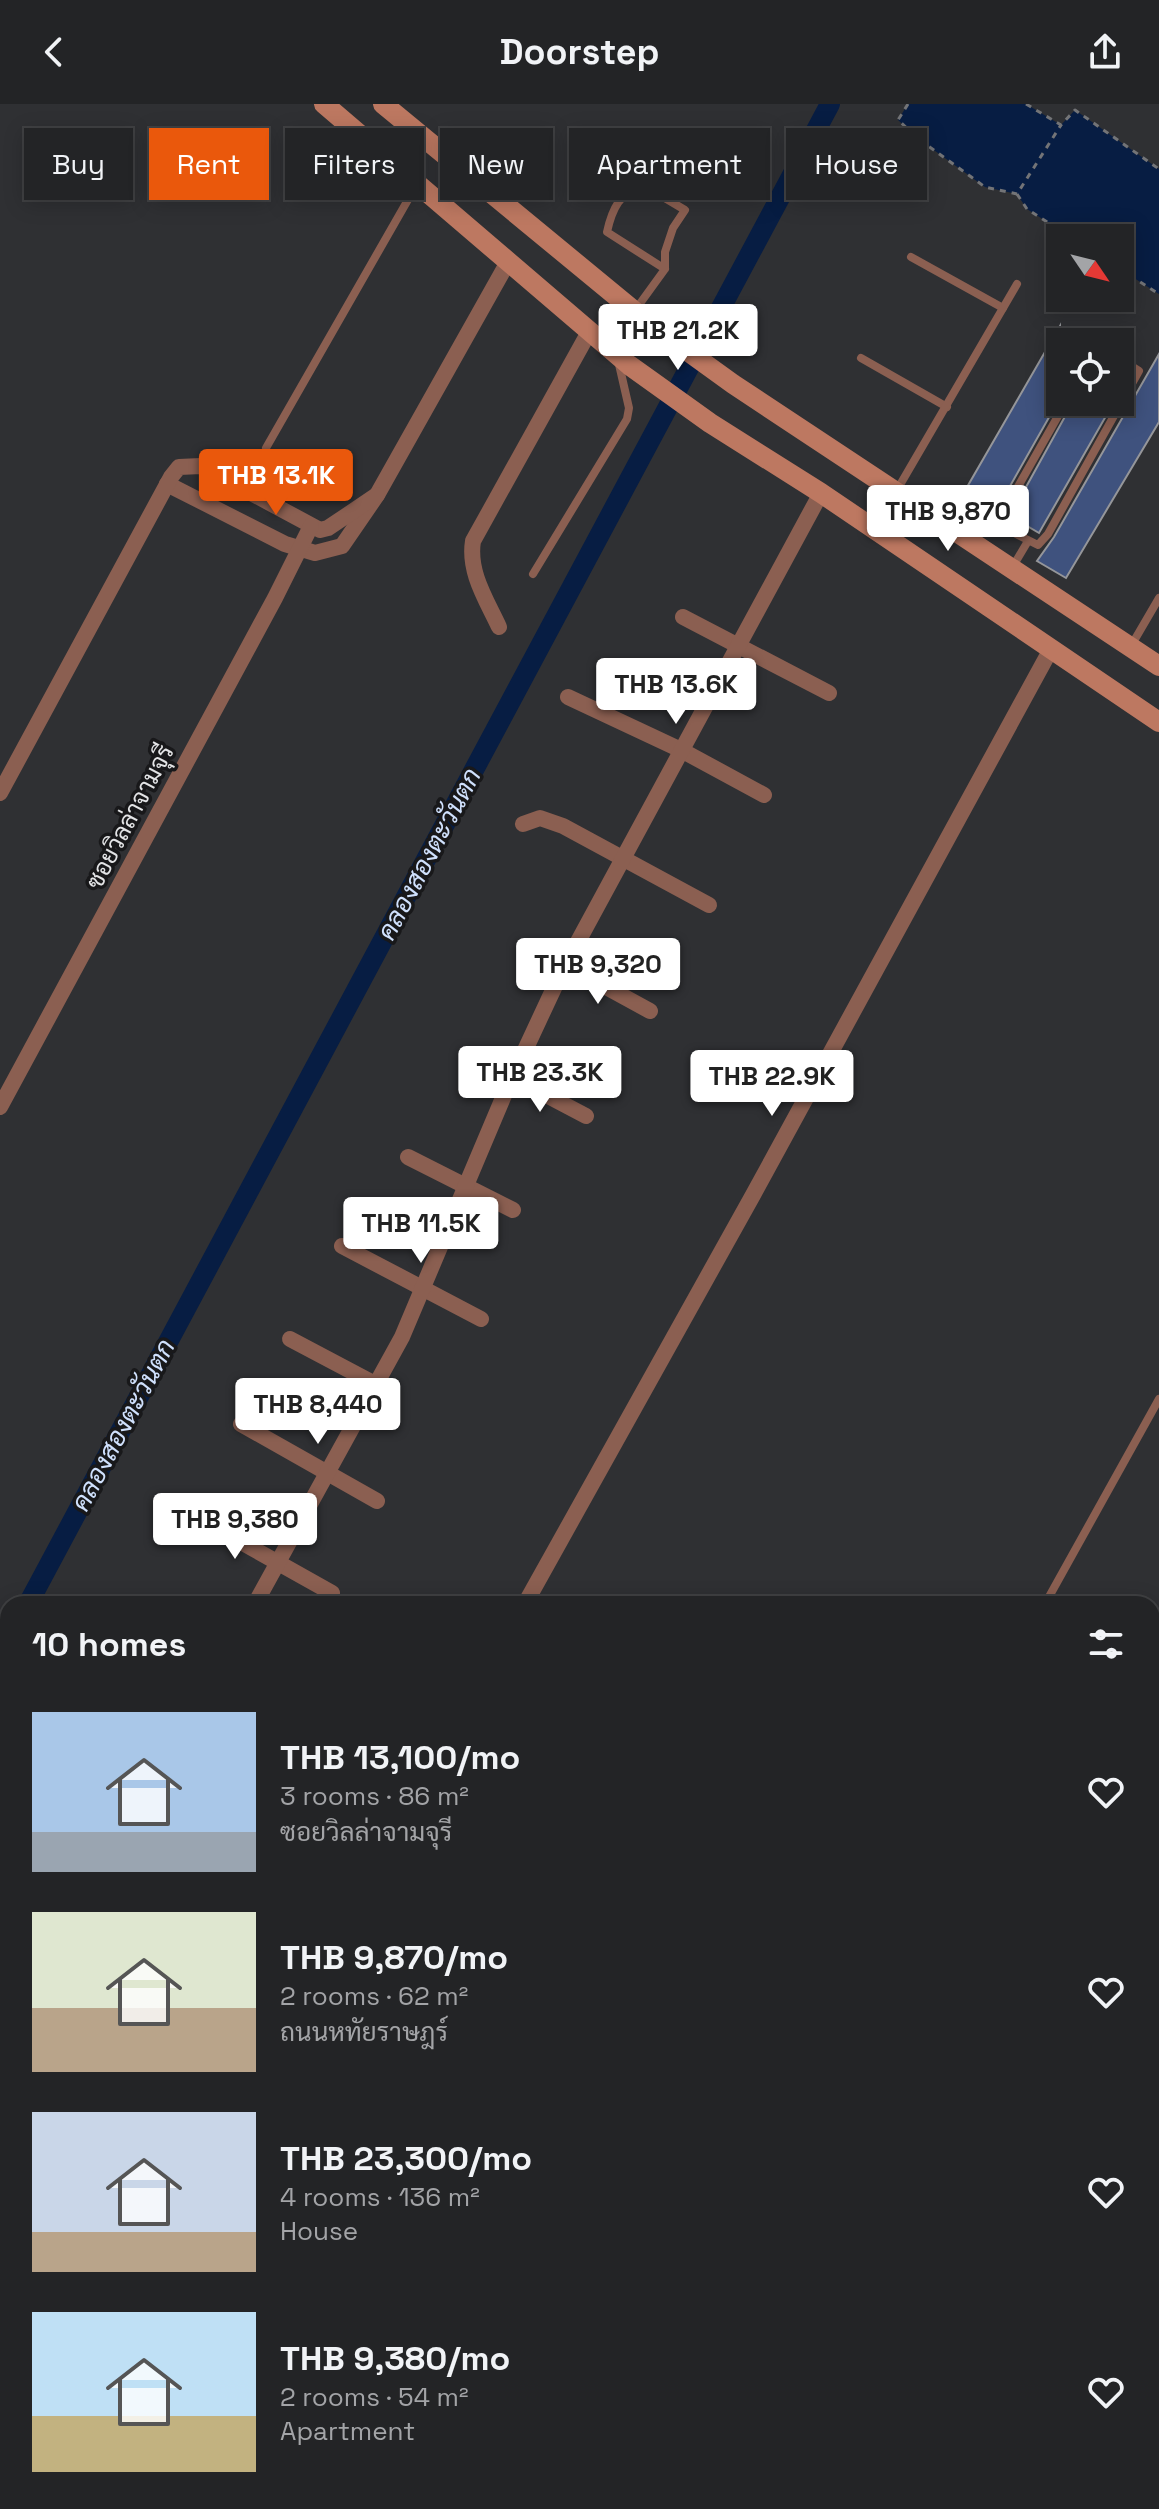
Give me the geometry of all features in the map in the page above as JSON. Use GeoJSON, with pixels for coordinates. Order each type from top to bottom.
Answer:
{"type":"FeatureCollection","features":[{"type":"Feature","properties":{"kind":"main road"},"geometry":{"type":"LineString","coordinates":[[324,104],[352,128]]}},
{"type":"Feature","properties":{"kind":"main road"},"geometry":{"type":"LineString","coordinates":[[383,104],[642,318],[733,384],[1159,666]]}},
{"type":"Feature","properties":{"kind":"main road"},"geometry":{"type":"LineString","coordinates":[[424,190],[623,360],[710,423],[821,493],[1159,722]]}},
{"type":"Feature","properties":{"kind":"street"},"geometry":{"type":"LineString","coordinates":[[167,484],[285,544],[315,553],[342,546],[377,495],[508,262]]}},
{"type":"Feature","properties":{"kind":"street"},"geometry":{"type":"LineString","coordinates":[[499,627],[470,557],[473,541],[589,332]]}},
{"type":"Feature","properties":{"kind":"street"},"geometry":{"type":"LineString","coordinates":[[0,793],[179,467],[201,466],[320,530],[328,528],[377,495]]}},
{"type":"Feature","properties":{"kind":"street"},"geometry":{"type":"LineString","coordinates":[[260,1596],[377,1385],[423,1289],[512,1077],[566,965],[821,493]]}},
{"type":"Feature","properties":{"kind":"street","name":"ซอยวิลล่าจามจุรี"},"geometry":{"type":"LineString","coordinates":[[0,1107],[311,526]]}},
{"type":"Feature","properties":{"kind":"street"},"geometry":{"type":"LineString","coordinates":[[683,617],[829,693]]}},
{"type":"Feature","properties":{"kind":"street"},"geometry":{"type":"LineString","coordinates":[[529,1596],[1051,649]]}},
{"type":"Feature","properties":{"kind":"street"},"geometry":{"type":"LineString","coordinates":[[568,697],[681,750],[764,795]]}},
{"type":"Feature","properties":{"kind":"street"},"geometry":{"type":"LineString","coordinates":[[523,824],[540,818],[563,826],[709,905]]}},
{"type":"Feature","properties":{"kind":"street"},"geometry":{"type":"LineString","coordinates":[[566,965],[650,1011]]}},
{"type":"Feature","properties":{"kind":"street"},"geometry":{"type":"LineString","coordinates":[[512,1077],[586,1116]]}},
{"type":"Feature","properties":{"kind":"street"},"geometry":{"type":"LineString","coordinates":[[408,1157],[513,1210]]}},
{"type":"Feature","properties":{"kind":"street"},"geometry":{"type":"LineString","coordinates":[[342,1246],[481,1319]]}},
{"type":"Feature","properties":{"kind":"street"},"geometry":{"type":"LineString","coordinates":[[290,1339],[377,1385]]}},
{"type":"Feature","properties":{"kind":"street"},"geometry":{"type":"LineString","coordinates":[[241,1424],[377,1501]]}},
{"type":"Feature","properties":{"kind":"street"},"geometry":{"type":"LineString","coordinates":[[209,1524],[332,1593]]}},
{"type":"Feature","properties":{"kind":"lane"},"geometry":{"type":"LineString","coordinates":[[642,318],[665,269],[665,252],[673,228],[685,210],[643,185],[628,190],[610,215],[607,232],[665,269]]}},
{"type":"Feature","properties":{"kind":"lane"},"geometry":{"type":"LineString","coordinates":[[266,448],[408,200]]}},
{"type":"Feature","properties":{"kind":"lane"},"geometry":{"type":"LineString","coordinates":[[911,257],[1003,308]]}},
{"type":"Feature","properties":{"kind":"lane"},"geometry":{"type":"LineString","coordinates":[[897,491],[1017,284]]}},
{"type":"Feature","properties":{"kind":"lane"},"geometry":{"type":"LineString","coordinates":[[861,358],[947,407]]}},
{"type":"Feature","properties":{"kind":"lane"},"geometry":{"type":"LineString","coordinates":[[533,574],[627,419],[629,408],[623,360]]}},
{"type":"Feature","properties":{"kind":"lane"},"geometry":{"type":"LineString","coordinates":[[1058,416],[1003,513],[1001,522],[1038,545],[1048,534],[1114,416]]}},
{"type":"Feature","properties":{"kind":"lane"},"geometry":{"type":"LineString","coordinates":[[1012,568],[1028,541]]}},
{"type":"Feature","properties":{"kind":"lane"},"geometry":{"type":"LineString","coordinates":[[1131,647],[1159,598]]}},
{"type":"Feature","properties":{"kind":"lane"},"geometry":{"type":"LineString","coordinates":[[1049,1596],[1159,1399]]}},
{"type":"Feature","properties":{"kind":"path"},"geometry":{"type":"LineString","coordinates":[[908,104],[898,120],[920,140],[985,187],[1017,194],[1027,209],[1050,224]]}},
{"type":"Feature","properties":{"kind":"path"},"geometry":{"type":"LineString","coordinates":[[1026,104],[1061,125]]}},
{"type":"Feature","properties":{"kind":"path"},"geometry":{"type":"LineString","coordinates":[[1017,194],[1061,125],[1075,110],[1159,169]]}},
{"type":"Feature","properties":{"kind":"path"},"geometry":{"type":"LineString","coordinates":[[1134,278],[1159,294]]}},
{"type":"Feature","properties":{"kind":"water"},"geometry":{"type":"Polygon","coordinates":[[[908,104],[1026,104],[1061,125],[1075,110],[1159,169],[1159,294],[1134,278],[1134,224],[1050,224],[1027,209],[1017,194],[985,187],[927,145],[927,128],[907,128],[898,120],[908,104]]]}},
{"type":"Feature","properties":{"kind":"building"},"geometry":{"type":"Polygon","coordinates":[[[1046,350],[1046,416],[1050,416],[997,509],[995,507],[984,525],[955,508],[1046,350]]]}},
{"type":"Feature","properties":{"kind":"building"},"geometry":{"type":"Polygon","coordinates":[[[1159,354],[1159,422],[1066,578],[1037,561],[1123,416],[1134,416],[1134,398],[1159,354]]]}},
{"type":"Feature","properties":{"kind":"building"},"geometry":{"type":"Polygon","coordinates":[[[1065,416],[1106,416],[1039,533],[1010,516],[1065,416]]]}},
{"type":"Feature","properties":{"kind":"waterway","name":"คลองสองตะวันตก"},"geometry":{"type":"LineString","coordinates":[[32,1596],[830,104]]}}]}
